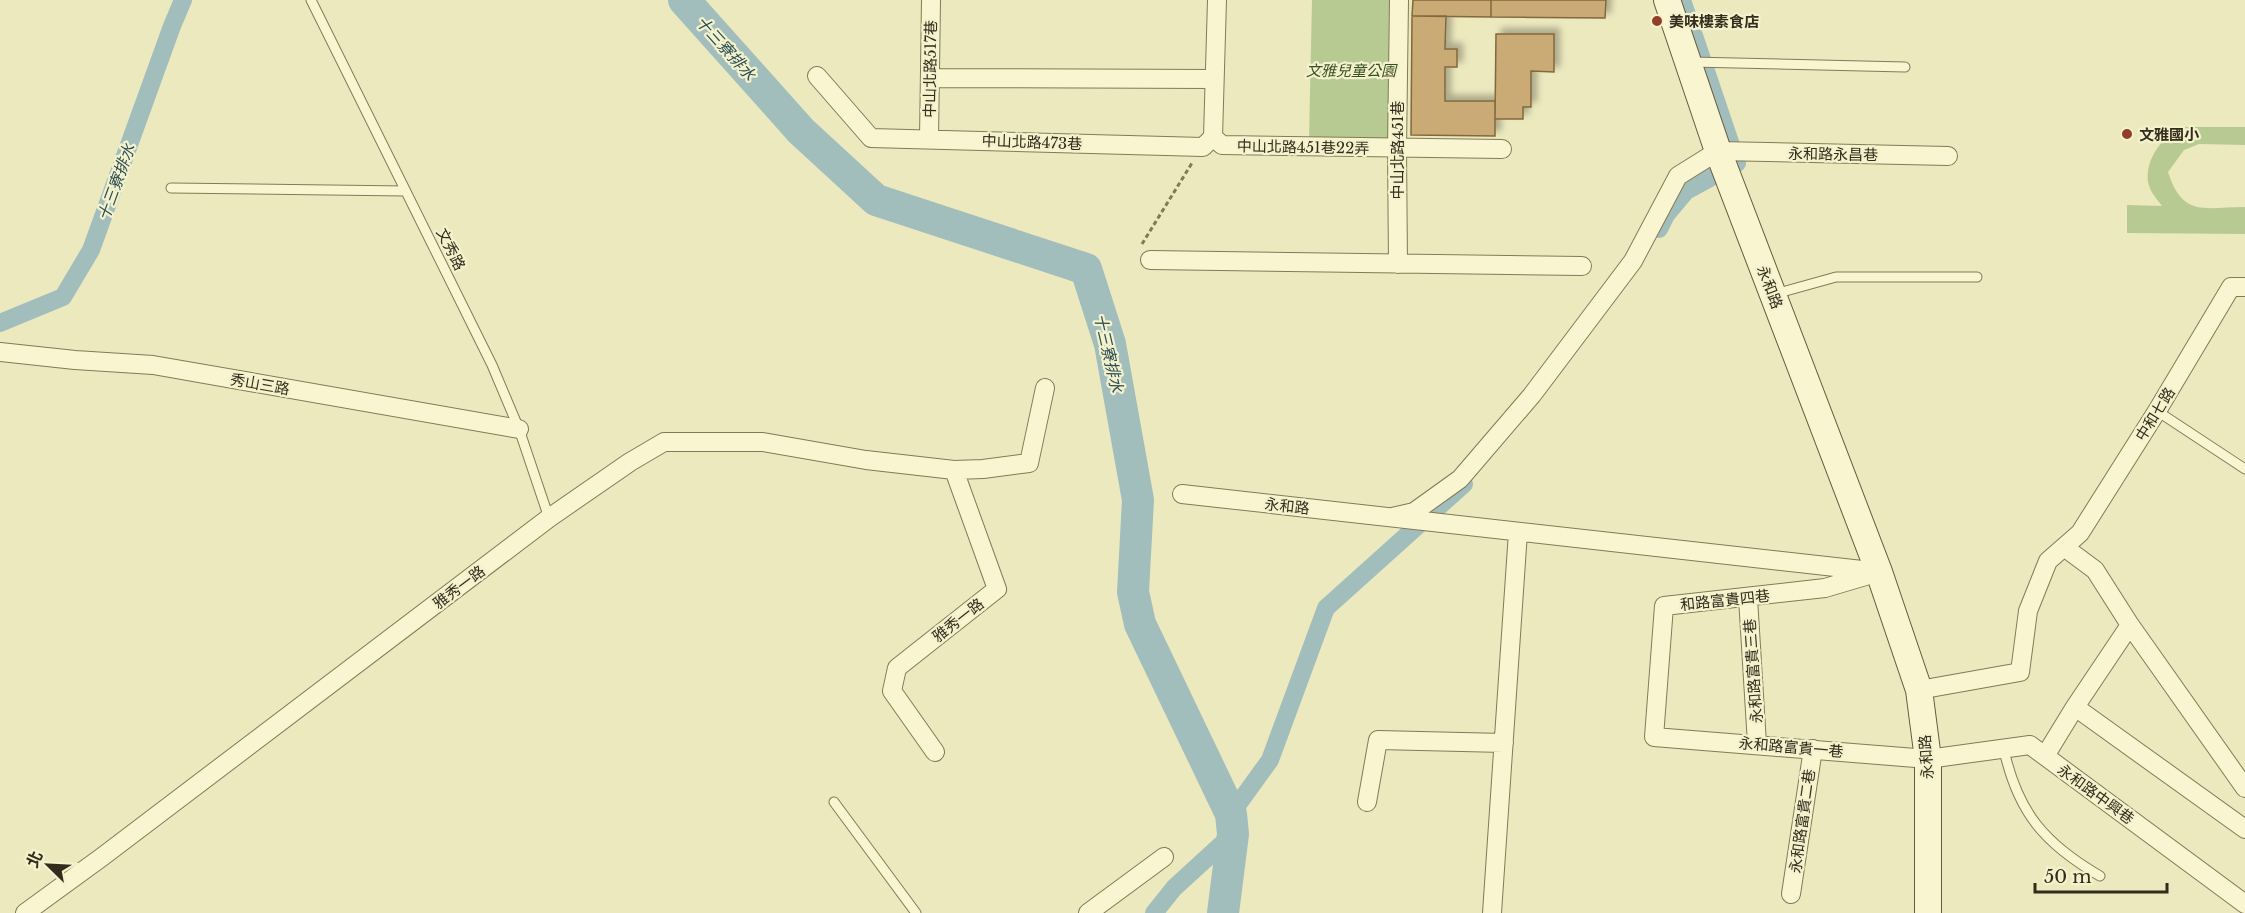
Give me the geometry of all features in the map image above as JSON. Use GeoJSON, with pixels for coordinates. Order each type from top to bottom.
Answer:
{"type":"FeatureCollection","features":[{"type":"Feature","properties":{"kind":"main road","name":"永和路"},"geometry":{"type":"LineString","coordinates":[[1667,0],[1719,152],[1879,572],[1918,690],[1928,759],[1928,913]]}},
{"type":"Feature","properties":{"kind":"street","name":"中山北路517巷"},"geometry":{"type":"LineString","coordinates":[[929,139],[931,0]]}},
{"type":"Feature","properties":{"kind":"street"},"geometry":{"type":"LineString","coordinates":[[1208,142],[1214,79],[1217,0]]}},
{"type":"Feature","properties":{"kind":"street","name":"中山北路451巷"},"geometry":{"type":"LineString","coordinates":[[1398,264],[1399,0]]}},
{"type":"Feature","properties":{"kind":"street","name":"中山北路473巷"},"geometry":{"type":"LineString","coordinates":[[818,76],[871,138],[1208,142]]}},
{"type":"Feature","properties":{"kind":"street"},"geometry":{"type":"LineString","coordinates":[[930,78],[1214,79]]}},
{"type":"Feature","properties":{"kind":"street","name":"中山北路451巷22弄"},"geometry":{"type":"LineString","coordinates":[[1208,142],[1222,145],[1502,149]]}},
{"type":"Feature","properties":{"kind":"street","name":"永和路永昌巷"},"geometry":{"type":"LineString","coordinates":[[1719,152],[1948,156]]}},
{"type":"Feature","properties":{"kind":"street","name":"永和路"},"geometry":{"type":"LineString","coordinates":[[1392,518],[1414,512],[1460,479],[1532,395],[1633,261],[1678,176],[1719,152]]}},
{"type":"Feature","properties":{"kind":"street"},"geometry":{"type":"LineString","coordinates":[[1150,261],[1582,266]]}},
{"type":"Feature","properties":{"kind":"street","name":"中和七路"},"geometry":{"type":"LineString","coordinates":[[1918,690],[2019,672],[2028,611],[2048,561],[2080,533],[2157,411],[2231,287],[2245,287]]}},
{"type":"Feature","properties":{"kind":"street","name":"秀山三路"},"geometry":{"type":"LineString","coordinates":[[0,352],[153,365],[519,429]]}},
{"type":"Feature","properties":{"kind":"street","name":"雅秀一路"},"geometry":{"type":"LineString","coordinates":[[25,913],[549,518],[630,462],[664,442],[763,442],[866,460],[954,470],[1029,463],[1045,388]]}},
{"type":"Feature","properties":{"kind":"street","name":"雅秀一路"},"geometry":{"type":"LineString","coordinates":[[935,752],[892,691],[897,668],[997,589],[954,470]]}},
{"type":"Feature","properties":{"kind":"street","name":"永和路"},"geometry":{"type":"LineString","coordinates":[[1182,494],[1879,572]]}},
{"type":"Feature","properties":{"kind":"street"},"geometry":{"type":"LineString","coordinates":[[1492,913],[1518,532]]}},
{"type":"Feature","properties":{"kind":"street"},"geometry":{"type":"LineString","coordinates":[[2064,547],[2095,570],[2130,625],[2245,788]]}},
{"type":"Feature","properties":{"kind":"street","name":"和路富貴四巷"},"geometry":{"type":"LineString","coordinates":[[1654,737],[1664,606],[1825,588],[1879,572]]}},
{"type":"Feature","properties":{"kind":"street","name":"永和路富貴三巷"},"geometry":{"type":"LineString","coordinates":[[1748,598],[1757,744]]}},
{"type":"Feature","properties":{"kind":"street"},"geometry":{"type":"LineString","coordinates":[[2044,756],[2074,707],[2130,625]]}},
{"type":"Feature","properties":{"kind":"street"},"geometry":{"type":"LineString","coordinates":[[2074,707],[2245,829]]}},
{"type":"Feature","properties":{"kind":"street","name":"永和路富貴一巷"},"geometry":{"type":"LineString","coordinates":[[1654,737],[1928,759]]}},
{"type":"Feature","properties":{"kind":"street"},"geometry":{"type":"LineString","coordinates":[[1367,802],[1378,740],[1504,743]]}},
{"type":"Feature","properties":{"kind":"street","name":"永和路中興巷"},"geometry":{"type":"LineString","coordinates":[[1928,759],[2030,745],[2245,904]]}},
{"type":"Feature","properties":{"kind":"street","name":"永和路富貴二巷"},"geometry":{"type":"LineString","coordinates":[[1791,894],[1813,749]]}},
{"type":"Feature","properties":{"kind":"street"},"geometry":{"type":"LineString","coordinates":[[1088,913],[1164,857]]}},
{"type":"Feature","properties":{"kind":"lane","name":"文秀路"},"geometry":{"type":"LineString","coordinates":[[311,0],[492,365],[519,429],[549,518]]}},
{"type":"Feature","properties":{"kind":"lane"},"geometry":{"type":"LineString","coordinates":[[1690,62],[1905,67]]}},
{"type":"Feature","properties":{"kind":"lane"},"geometry":{"type":"LineString","coordinates":[[171,188],[405,191]]}},
{"type":"Feature","properties":{"kind":"lane"},"geometry":{"type":"LineString","coordinates":[[1773,294],[1836,277],[1977,277]]}},
{"type":"Feature","properties":{"kind":"lane"},"geometry":{"type":"LineString","coordinates":[[2157,411],[2245,469]]}},
{"type":"Feature","properties":{"kind":"lane"},"geometry":{"type":"LineString","coordinates":[[2004,750],[2010,776],[2033,822],[2077,863],[2100,876]]}},
{"type":"Feature","properties":{"kind":"lane"},"geometry":{"type":"LineString","coordinates":[[834,802],[916,913]]}},
{"type":"Feature","properties":{"kind":"path"},"geometry":{"type":"LineString","coordinates":[[1150,261],[1135,254],[1208,142]]}},
{"type":"Feature","properties":{"kind":"green space","name":"文雅兒童公園"},"geometry":{"type":"Polygon","coordinates":[[[1312,0],[1393,0],[1391,141],[1309,140],[1312,0]]]}},
{"type":"Feature","properties":{"kind":"green space"},"geometry":{"type":"Polygon","coordinates":[[[2180,127],[2245,127],[2245,145],[2199,144],[2184,150],[2168,172],[2174,187],[2188,203],[2207,208],[2245,207],[2245,234],[2127,233],[2127,205],[2162,206],[2149,186],[2149,165],[2161,143],[2180,127]]]}},
{"type":"Feature","properties":{"kind":"building"},"geometry":{"type":"Polygon","coordinates":[[[1413,0],[1491,0],[1491,17],[1412,16],[1413,0]]]}},
{"type":"Feature","properties":{"kind":"building"},"geometry":{"type":"Polygon","coordinates":[[[1491,0],[1606,0],[1605,18],[1491,17],[1491,0]]]}},
{"type":"Feature","properties":{"kind":"building"},"geometry":{"type":"Polygon","coordinates":[[[1412,16],[1446,16],[1445,49],[1457,49],[1457,67],[1445,67],[1445,101],[1495,101],[1495,136],[1411,135],[1412,16]]]}},
{"type":"Feature","properties":{"kind":"building"},"geometry":{"type":"Polygon","coordinates":[[[1496,34],[1554,34],[1554,72],[1531,71],[1531,107],[1523,107],[1523,119],[1495,119],[1496,34]]]}},
{"type":"Feature","properties":{"kind":"waterway","name":"十三寮排水"},"geometry":{"type":"LineString","coordinates":[[0,323],[63,297],[91,250],[183,0]]}},
{"type":"Feature","properties":{"kind":"waterway","name":"十三寮排水"},"geometry":{"type":"LineString","coordinates":[[684,0],[801,131],[876,200],[1086,269],[1110,344],[1138,500],[1133,592],[1140,624],[1231,814],[1233,834],[1223,913]]}},
{"type":"Feature","properties":{"kind":"waterway"},"geometry":{"type":"LineString","coordinates":[[1659,229],[1666,215],[1686,191],[1737,163],[1682,0]]}},
{"type":"Feature","properties":{"kind":"waterway"},"geometry":{"type":"LineString","coordinates":[[1231,814],[1270,760],[1326,608],[1464,484]]}},
{"type":"Feature","properties":{"kind":"waterway"},"geometry":{"type":"LineString","coordinates":[[1154,913],[1174,888],[1233,834]]}},
{"type":"Feature","properties":{"kind":"place","name":"美味樓素食店"},"geometry":{"type":"Point","coordinates":[1657,21]}},
{"type":"Feature","properties":{"kind":"place","name":"文雅國小"},"geometry":{"type":"Point","coordinates":[2127,134]}}]}
